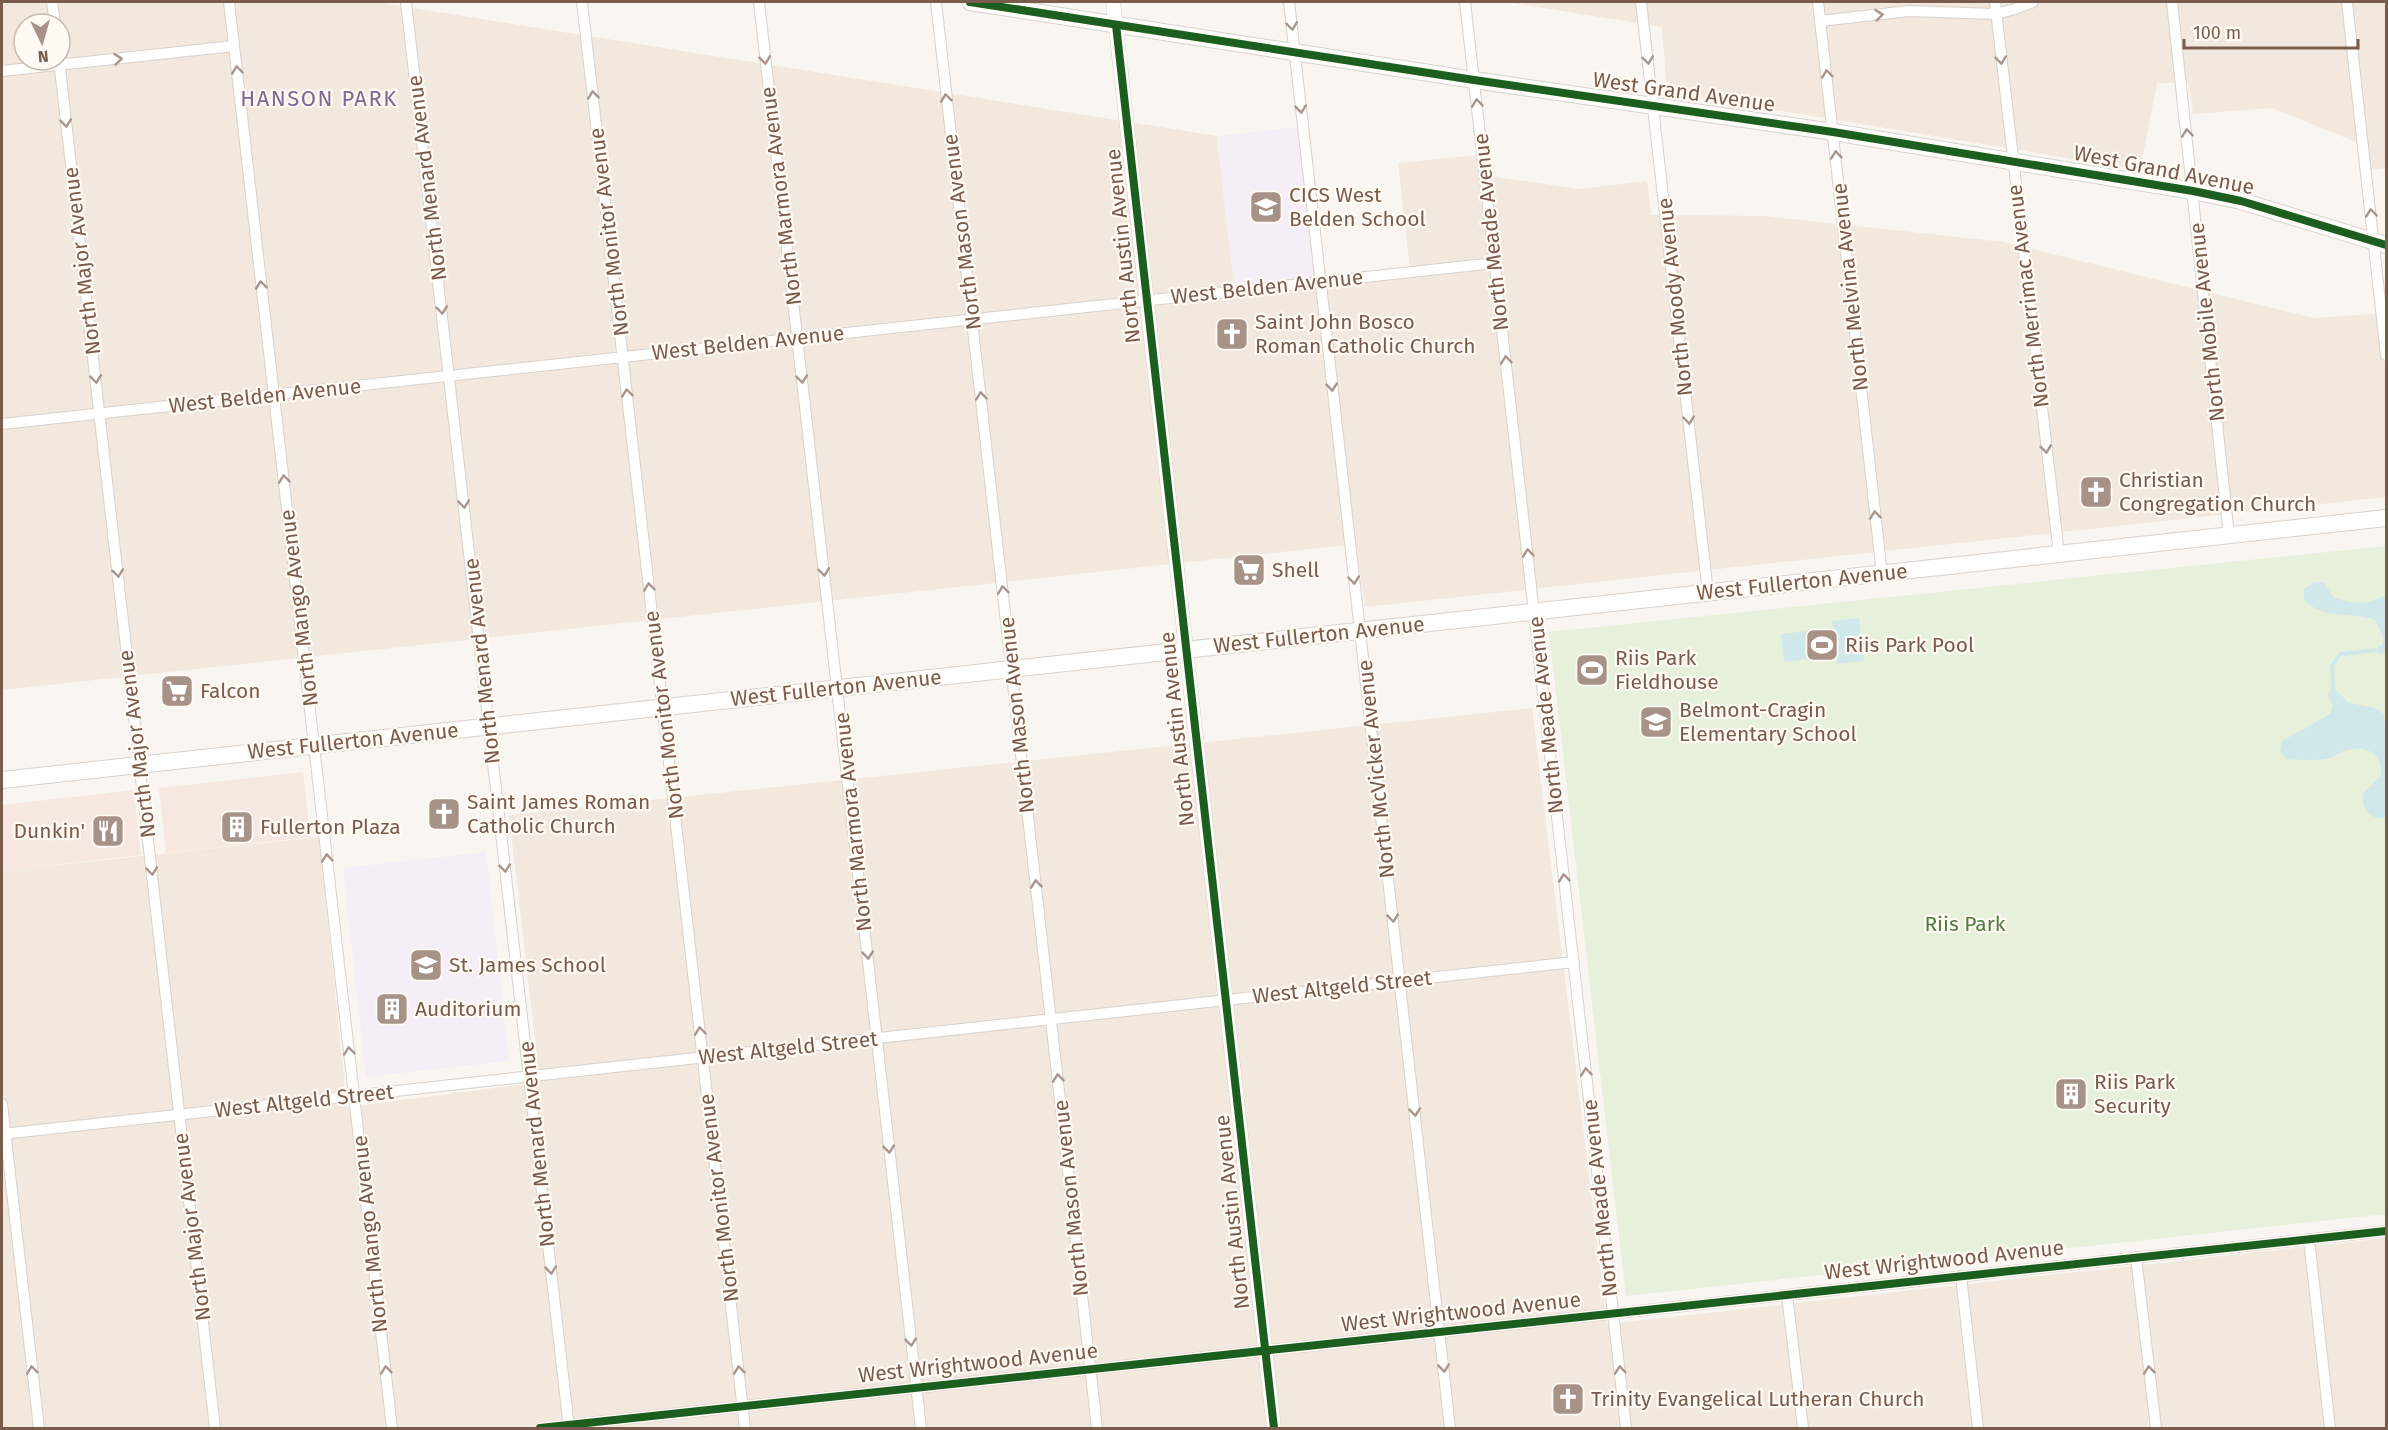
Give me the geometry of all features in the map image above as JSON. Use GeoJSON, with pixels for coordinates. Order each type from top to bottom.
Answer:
{"type":"FeatureCollection","features":[{"type":"Feature","properties":{"kind":"main road","name":"West Grand Avenue"},"geometry":{"type":"LineString","coordinates":[[970,2],[1474,81],[1833,132],[2193,191],[2241,201],[2380,243]]}},
{"type":"Feature","properties":{"kind":"main road","name":"West Fullerton Avenue"},"geometry":{"type":"LineString","coordinates":[[2,780],[2386,518]]}},
{"type":"Feature","properties":{"kind":"street","name":"North Mango Avenue"},"geometry":{"type":"LineString","coordinates":[[229,2],[392,1428]]}},
{"type":"Feature","properties":{"kind":"street","name":"North Menard Avenue"},"geometry":{"type":"LineString","coordinates":[[406,2],[568,1427]]}},
{"type":"Feature","properties":{"kind":"street","name":"North Monitor Avenue"},"geometry":{"type":"LineString","coordinates":[[582,2],[745,1428]]}},
{"type":"Feature","properties":{"kind":"street","name":"North Marmora Avenue"},"geometry":{"type":"LineString","coordinates":[[759,2],[921,1428]]}},
{"type":"Feature","properties":{"kind":"street","name":"North Mason Avenue"},"geometry":{"type":"LineString","coordinates":[[936,2],[1097,1428]]}},
{"type":"Feature","properties":{"kind":"street","name":"North Austin Avenue"},"geometry":{"type":"LineString","coordinates":[[1113,2],[1274,1428]]}},
{"type":"Feature","properties":{"kind":"street","name":"North McVicker Avenue"},"geometry":{"type":"LineString","coordinates":[[1289,2],[1450,1428]]}},
{"type":"Feature","properties":{"kind":"street","name":"North Meade Avenue"},"geometry":{"type":"LineString","coordinates":[[1465,2],[1626,1428]]}},
{"type":"Feature","properties":{"kind":"street","name":"North Moody Avenue"},"geometry":{"type":"LineString","coordinates":[[1641,2],[1708,592]]}},
{"type":"Feature","properties":{"kind":"street","name":"North Melvina Avenue"},"geometry":{"type":"LineString","coordinates":[[1818,2],[1882,574]]}},
{"type":"Feature","properties":{"kind":"street","name":"North Merrimac Avenue"},"geometry":{"type":"LineString","coordinates":[[1995,2],[2059,554]]}},
{"type":"Feature","properties":{"kind":"street"},"geometry":{"type":"LineString","coordinates":[[1820,21],[1909,12],[1996,14],[2033,2]]}},
{"type":"Feature","properties":{"kind":"street","name":"North Mobile Avenue"},"geometry":{"type":"LineString","coordinates":[[2172,2],[2229,536]]}},
{"type":"Feature","properties":{"kind":"street"},"geometry":{"type":"LineString","coordinates":[[2348,2],[2380,243],[2386,355]]}},
{"type":"Feature","properties":{"kind":"street"},"geometry":{"type":"LineString","coordinates":[[72,61],[234,46]]}},
{"type":"Feature","properties":{"kind":"street","name":"North Major Avenue"},"geometry":{"type":"LineString","coordinates":[[60,72],[215,1428]]}},
{"type":"Feature","properties":{"kind":"street","name":"West Belden Avenue"},"geometry":{"type":"LineString","coordinates":[[2,424],[1495,263]]}},
{"type":"Feature","properties":{"kind":"street","name":"West Altgeld Street"},"geometry":{"type":"LineString","coordinates":[[3,1134],[1574,962]]}},
{"type":"Feature","properties":{"kind":"street"},"geometry":{"type":"LineString","coordinates":[[2,1104],[3,1134],[39,1428]]}},
{"type":"Feature","properties":{"kind":"street","name":"West Wrightwood Avenue"},"geometry":{"type":"LineString","coordinates":[[540,1428],[568,1427],[2386,1231]]}},
{"type":"Feature","properties":{"kind":"street"},"geometry":{"type":"LineString","coordinates":[[2309,1239],[2330,1428]]}},
{"type":"Feature","properties":{"kind":"street"},"geometry":{"type":"LineString","coordinates":[[2136,1257],[2156,1428]]}},
{"type":"Feature","properties":{"kind":"street"},"geometry":{"type":"LineString","coordinates":[[1961,1276],[1978,1428]]}},
{"type":"Feature","properties":{"kind":"street"},"geometry":{"type":"LineString","coordinates":[[1787,1295],[1803,1428]]}},
{"type":"Feature","properties":{"kind":"shaded area"},"geometry":{"type":"Polygon","coordinates":[[[2,2],[375,2],[1217,136],[1234,286],[1410,268],[1398,163],[1478,155],[1481,175],[1581,189],[1647,181],[1651,215],[1765,216],[2003,242],[2314,318],[2386,313],[2386,497],[1365,607],[1356,544],[2,690],[2,2]]]}},
{"type":"Feature","properties":{"kind":"shaded area"},"geometry":{"type":"Polygon","coordinates":[[[1507,2],[2386,2],[2386,168],[2368,170],[2363,134],[2356,142],[2272,108],[2193,114],[2189,83],[2157,83],[2140,170],[1667,92],[1662,27],[1507,2]]]}},
{"type":"Feature","properties":{"kind":"shaded area","name":"CICS West Belden School"},"geometry":{"type":"Polygon","coordinates":[[[1298,127],[1315,277],[1234,286],[1217,136],[1298,127]]]}},
{"type":"Feature","properties":{"kind":"shaded area"},"geometry":{"type":"Polygon","coordinates":[[[1532,708],[1607,1324],[2386,1238],[2386,1428],[2,1428],[2,871],[319,837],[347,1107],[540,1082],[509,815],[1532,708]]]}},
{"type":"Feature","properties":{"kind":"shaded area","name":"Fullerton Plaza"},"geometry":{"type":"Polygon","coordinates":[[[303,772],[310,837],[166,853],[159,788],[303,772]]]}},
{"type":"Feature","properties":{"kind":"shaded area"},"geometry":{"type":"Polygon","coordinates":[[[134,790],[141,855],[2,871],[2,805],[134,790]]]}},
{"type":"Feature","properties":{"kind":"shaded area","name":"St. James School"},"geometry":{"type":"Polygon","coordinates":[[[486,852],[509,1061],[366,1077],[343,868],[486,852]]]}},
{"type":"Feature","properties":{"kind":"green space","name":"Riis Park"},"geometry":{"type":"Polygon","coordinates":[[[2386,546],[2386,1214],[1626,1296],[1549,632],[2386,546]]]}},
{"type":"Feature","properties":{"kind":"water"},"geometry":{"type":"Polygon","coordinates":[[[2323,582],[2334,598],[2350,602],[2372,601],[2386,595],[2386,653],[2379,654],[2378,647],[2383,644],[2383,637],[2375,620],[2321,611],[2304,600],[2304,589],[2313,583],[2323,582]]]}},
{"type":"Feature","properties":{"kind":"water","name":"Riis Park Pool"},"geometry":{"type":"Polygon","coordinates":[[[1859,618],[1864,661],[1837,664],[1836,656],[1784,662],[1781,634],[1833,628],[1832,621],[1859,618]]]}},
{"type":"Feature","properties":{"kind":"water"},"geometry":{"type":"Polygon","coordinates":[[[2335,689],[2349,703],[2376,708],[2384,714],[2386,723],[2386,818],[2371,815],[2365,808],[2363,799],[2363,793],[2381,776],[2379,761],[2375,755],[2364,749],[2350,749],[2327,758],[2305,760],[2286,759],[2280,751],[2282,741],[2330,714],[2333,706],[2328,696],[2330,690],[2335,689]]]}},
{"type":"Feature","properties":{"kind":"waterway"},"geometry":{"type":"LineString","coordinates":[[2333,690],[2332,666],[2340,654],[2379,650]]}},
{"type":"Feature","properties":{"kind":"cycle path"},"geometry":{"type":"LineString","coordinates":[[970,2],[1474,80],[1833,132],[2193,191],[2241,201],[2386,245]]}},
{"type":"Feature","properties":{"kind":"cycle path"},"geometry":{"type":"LineString","coordinates":[[1116,25],[1274,1428]]}},
{"type":"Feature","properties":{"kind":"cycle path"},"geometry":{"type":"LineString","coordinates":[[540,1428],[2386,1231]]}},
{"type":"Feature","properties":{"kind":"place","name":"CICS West Belden School"},"geometry":{"type":"Point","coordinates":[1266,207]}},
{"type":"Feature","properties":{"kind":"place","name":"Saint John Bosco Roman Catholic Church"},"geometry":{"type":"Point","coordinates":[1232,334]}},
{"type":"Feature","properties":{"kind":"place","name":"Christian Congregation Church"},"geometry":{"type":"Point","coordinates":[2096,492]}},
{"type":"Feature","properties":{"kind":"place","name":"Shell"},"geometry":{"type":"Point","coordinates":[1249,570]}},
{"type":"Feature","properties":{"kind":"place","name":"Riis Park Pool"},"geometry":{"type":"Point","coordinates":[1822,645]}},
{"type":"Feature","properties":{"kind":"place","name":"Riis Park Fieldhouse"},"geometry":{"type":"Point","coordinates":[1592,670]}},
{"type":"Feature","properties":{"kind":"place","name":"Falcon"},"geometry":{"type":"Point","coordinates":[177,691]}},
{"type":"Feature","properties":{"kind":"place","name":"Belmont-Cragin Elementary School"},"geometry":{"type":"Point","coordinates":[1656,722]}},
{"type":"Feature","properties":{"kind":"place","name":"Saint James Roman Catholic Church"},"geometry":{"type":"Point","coordinates":[444,814]}},
{"type":"Feature","properties":{"kind":"place","name":"Fullerton Plaza"},"geometry":{"type":"Point","coordinates":[237,827]}},
{"type":"Feature","properties":{"kind":"place","name":"Dunkin'"},"geometry":{"type":"Point","coordinates":[108,831]}},
{"type":"Feature","properties":{"kind":"place","name":"St. James School"},"geometry":{"type":"Point","coordinates":[426,965]}},
{"type":"Feature","properties":{"kind":"place","name":"Auditorium"},"geometry":{"type":"Point","coordinates":[392,1009]}},
{"type":"Feature","properties":{"kind":"place","name":"Riis Park Security"},"geometry":{"type":"Point","coordinates":[2071,1094]}},
{"type":"Feature","properties":{"kind":"place","name":"Trinity Evangelical Lutheran Church"},"geometry":{"type":"Point","coordinates":[1568,1399]}},
{"type":"Feature","properties":{"kind":"district","name":"HANSON PARK"},"geometry":{"type":"Point","coordinates":[319,98]}}]}
